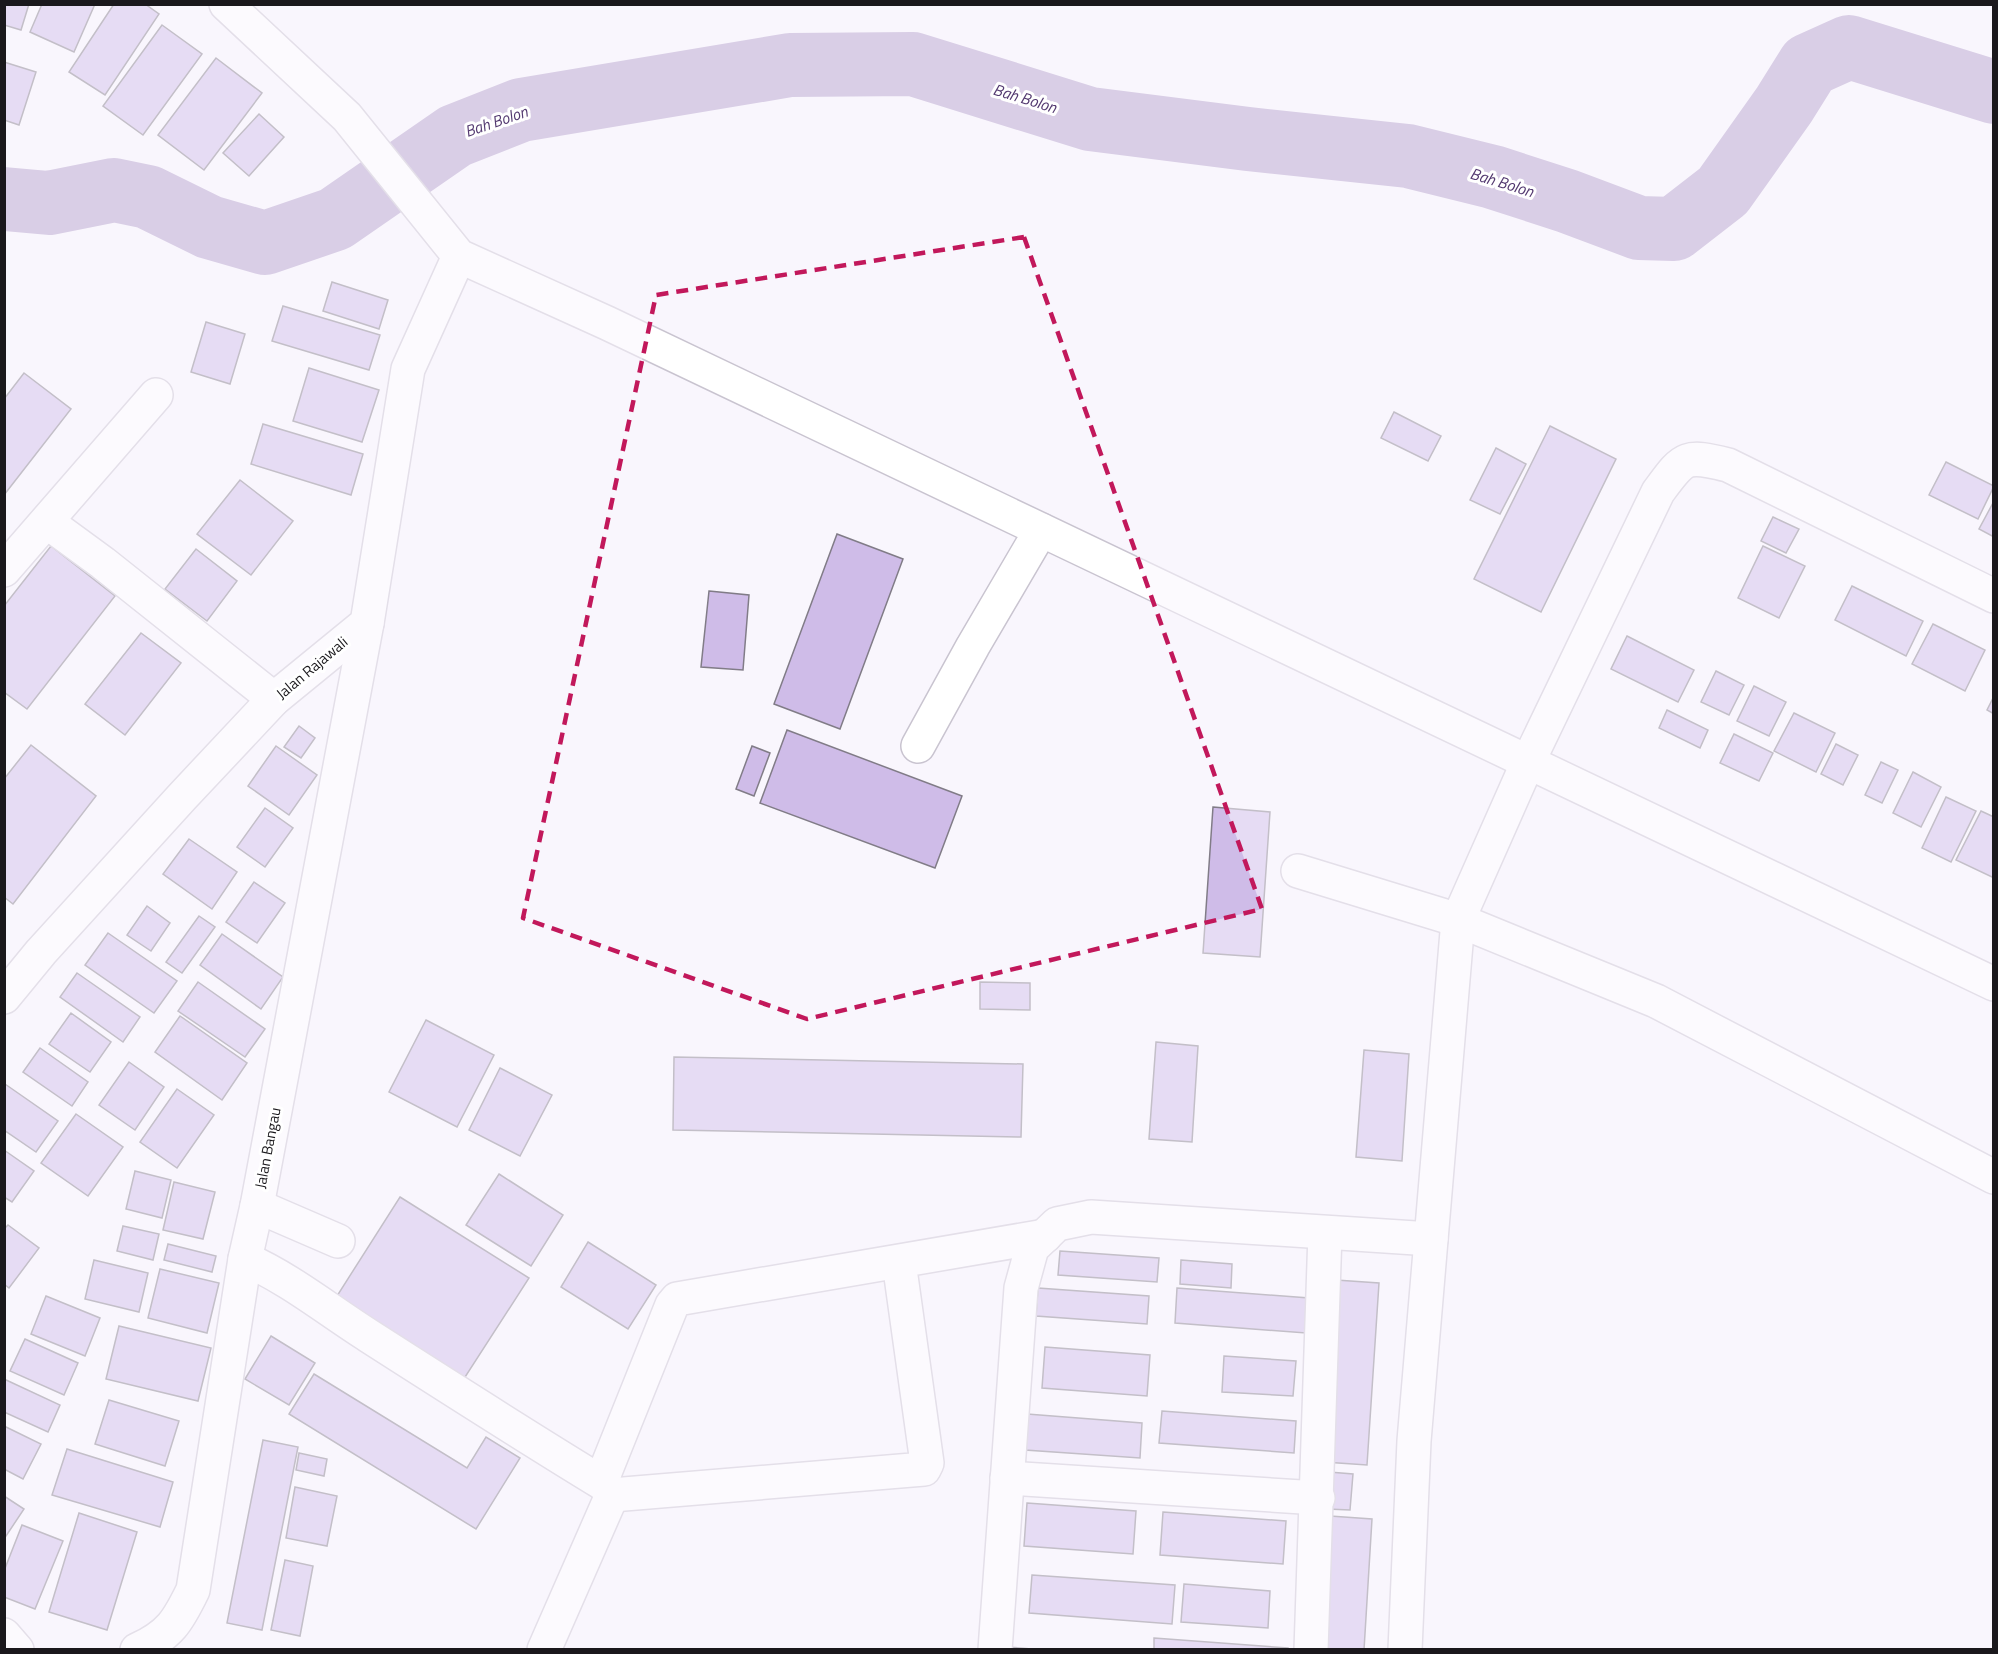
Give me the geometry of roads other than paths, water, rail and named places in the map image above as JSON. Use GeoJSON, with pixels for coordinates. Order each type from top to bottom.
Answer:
{"type":"FeatureCollection","features":[{"type":"Feature","properties":{"kind":"street"},"geometry":{"type":"LineString","coordinates":[[226,4],[347,117],[459,256],[607,323],[1994,984]]}},
{"type":"Feature","properties":{"kind":"street"},"geometry":{"type":"LineString","coordinates":[[367,623],[408,369],[459,256]]}},
{"type":"Feature","properties":{"kind":"street"},"geometry":{"type":"LineString","coordinates":[[4,570],[156,395]]}},
{"type":"Feature","properties":{"kind":"street"},"geometry":{"type":"LineString","coordinates":[[1405,1650],[1414,1441],[1458,920],[1528,762],[1658,492],[1678,465],[1698,457],[1728,465],[1994,596]]}},
{"type":"Feature","properties":{"kind":"street"},"geometry":{"type":"LineString","coordinates":[[47,522],[103,563],[274,699]]}},
{"type":"Feature","properties":{"kind":"street"},"geometry":{"type":"LineString","coordinates":[[918,746],[1041,530]]}},
{"type":"Feature","properties":{"kind":"street","name":"Jalan Rajawali"},"geometry":{"type":"LineString","coordinates":[[4,997],[41,952],[182,796],[274,699],[367,623]]}},
{"type":"Feature","properties":{"kind":"street","name":"Jalan Bangau"},"geometry":{"type":"LineString","coordinates":[[137,1650],[158,1641],[180,1616],[193,1590],[246,1260],[367,623]]}},
{"type":"Feature","properties":{"kind":"street"},"geometry":{"type":"LineString","coordinates":[[1298,871],[1458,920],[1656,1001],[1994,1177]]}},
{"type":"Feature","properties":{"kind":"street"},"geometry":{"type":"LineString","coordinates":[[257,1206],[338,1241]]}},
{"type":"Feature","properties":{"kind":"street"},"geometry":{"type":"LineString","coordinates":[[994,1650],[1021,1288],[1032,1248],[1057,1224],[1091,1217],[1431,1239]]}},
{"type":"Feature","properties":{"kind":"street"},"geometry":{"type":"LineString","coordinates":[[1311,1650],[1318,1498],[1325,1233]]}},
{"type":"Feature","properties":{"kind":"street"},"geometry":{"type":"LineString","coordinates":[[544,1650],[608,1490],[603,1477],[651,1353],[672,1305],[677,1299],[1045,1236]]}},
{"type":"Feature","properties":{"kind":"street"},"geometry":{"type":"LineString","coordinates":[[246,1260],[268,1269],[294,1285],[608,1490],[924,1469],[927,1463],[899,1262]]}},
{"type":"Feature","properties":{"kind":"street"},"geometry":{"type":"LineString","coordinates":[[1007,1478],[1318,1498]]}},
{"type":"Feature","properties":{"kind":"street"},"geometry":{"type":"LineString","coordinates":[[4,1635],[17,1650]]}},
{"type":"Feature","properties":{"kind":"waterway","name":"Bah Bolon"},"geometry":{"type":"LineString","coordinates":[[4,199],[49,203],[114,190],[148,197],[209,227],[265,243],[335,219],[455,136],[521,110],[790,65],[913,64],[1090,119],[1408,156],[1493,177],[1639,228],[1674,229],[1723,191],[1784,105],[1809,65],[1849,47],[1994,92]]}}]}
